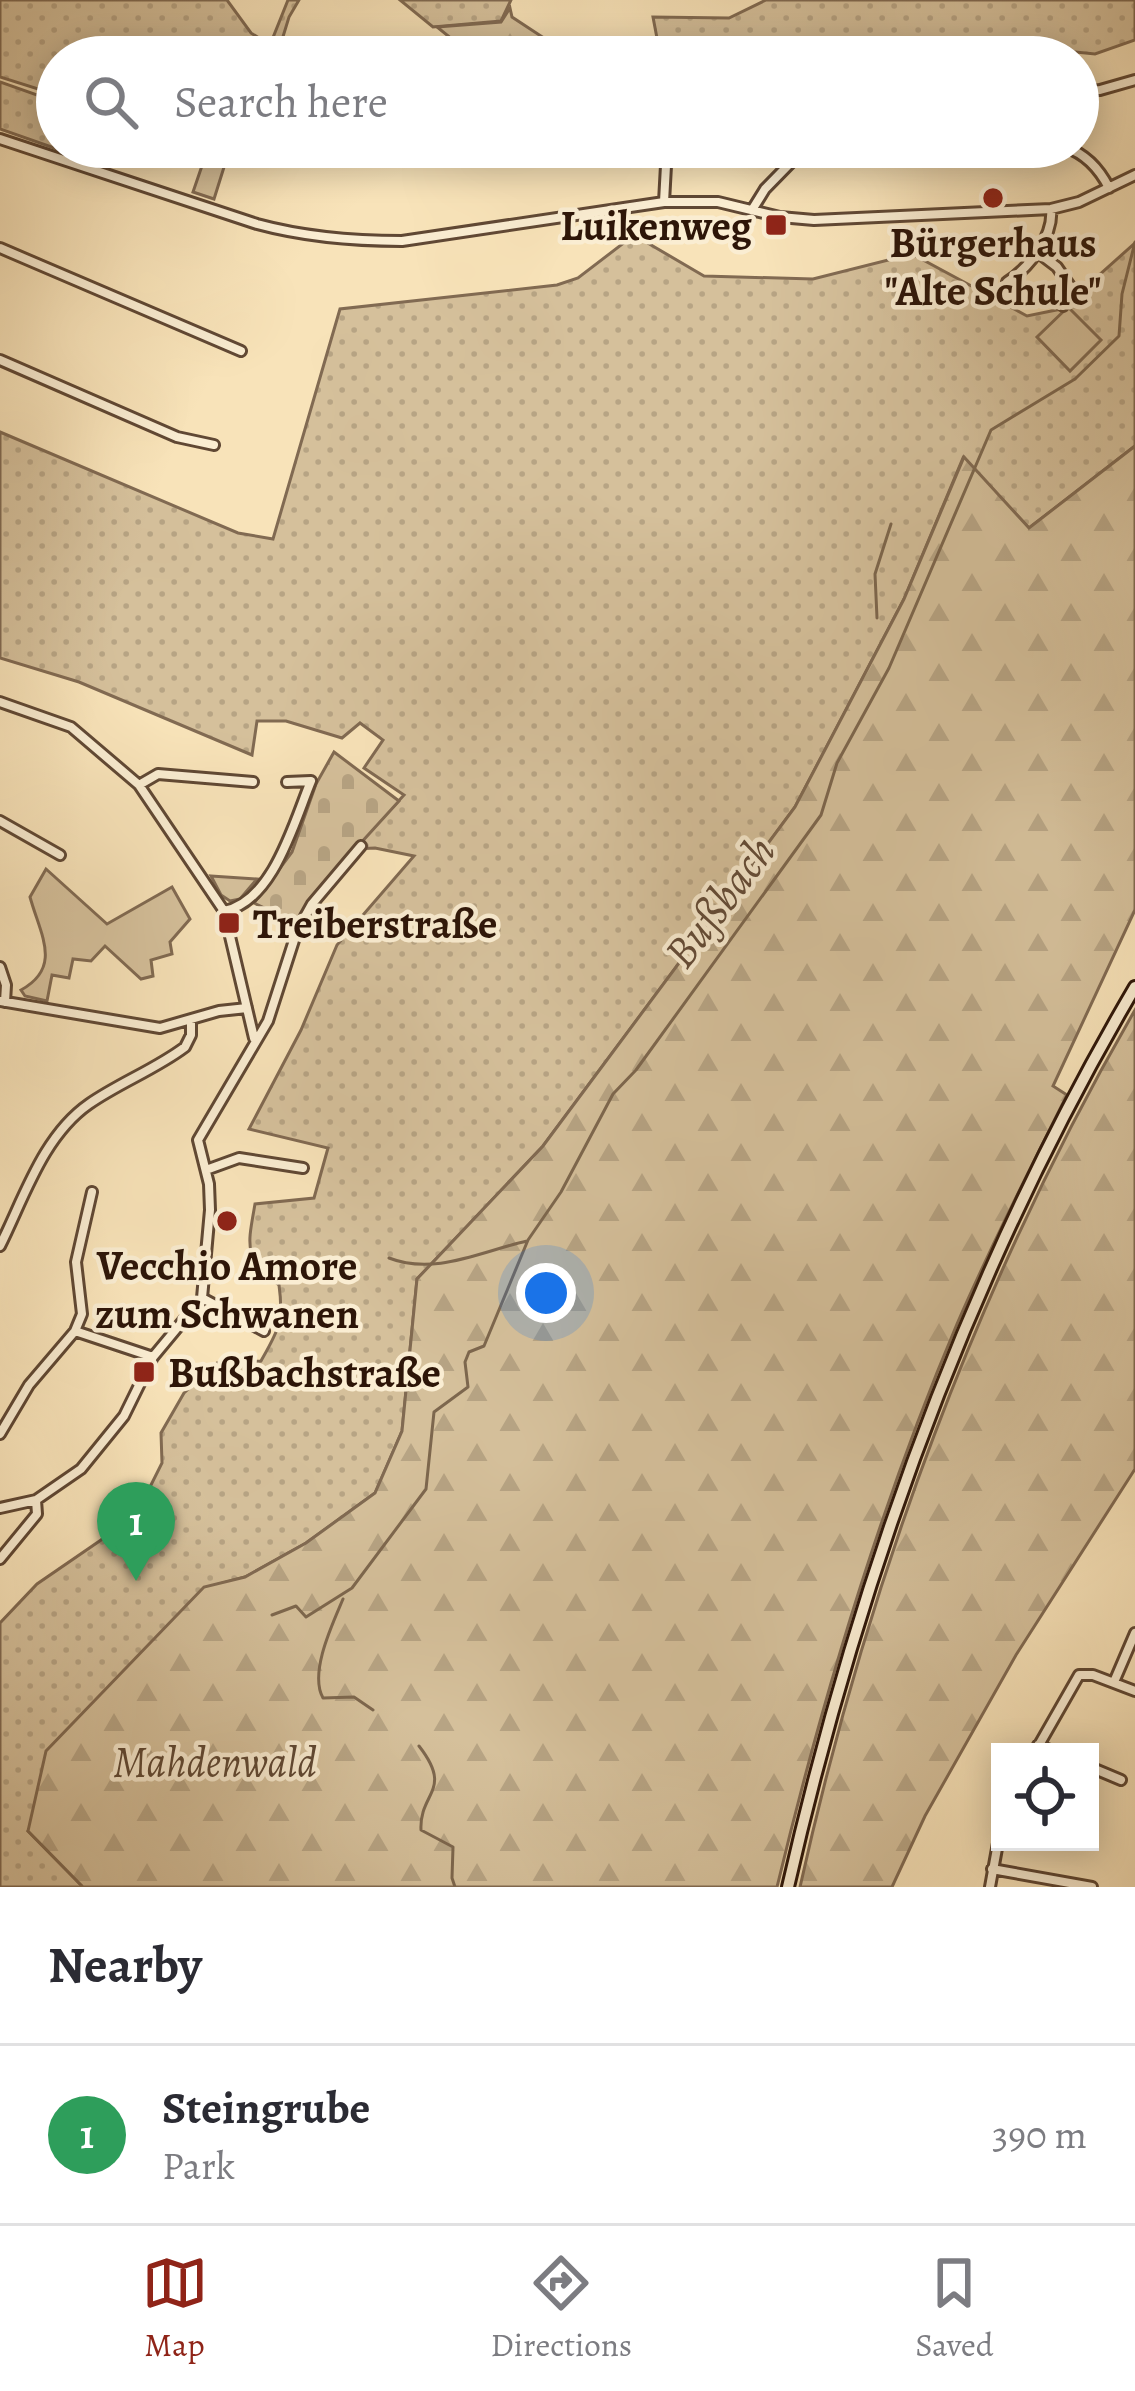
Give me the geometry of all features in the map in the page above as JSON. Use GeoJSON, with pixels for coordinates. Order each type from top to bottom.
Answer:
{"type":"FeatureCollection","features":[{"type":"Feature","properties":{"kind":"main road"},"geometry":{"type":"LineString","coordinates":[[788,1887],[844,1670],[932,1412],[1015,1220],[1135,987]]}},
{"type":"Feature","properties":{"kind":"street"},"geometry":{"type":"LineString","coordinates":[[1099,90],[1135,80]]}},
{"type":"Feature","properties":{"kind":"street"},"geometry":{"type":"LineString","coordinates":[[0,139],[36,151]]}},
{"type":"Feature","properties":{"kind":"street"},"geometry":{"type":"LineString","coordinates":[[85,168],[294,234],[402,241],[664,202],[718,202],[814,220],[1051,209],[1135,175]]}},
{"type":"Feature","properties":{"kind":"street"},"geometry":{"type":"LineString","coordinates":[[664,202],[666,168]]}},
{"type":"Feature","properties":{"kind":"street"},"geometry":{"type":"LineString","coordinates":[[752,210],[786,168]]}},
{"type":"Feature","properties":{"kind":"street"},"geometry":{"type":"LineString","coordinates":[[1097,168],[1109,188]]}},
{"type":"Feature","properties":{"kind":"street"},"geometry":{"type":"LineString","coordinates":[[1007,282],[1020,273],[1051,230],[1051,209]]}},
{"type":"Feature","properties":{"kind":"street"},"geometry":{"type":"LineString","coordinates":[[0,248],[241,351]]}},
{"type":"Feature","properties":{"kind":"street"},"geometry":{"type":"LineString","coordinates":[[1036,251],[1057,267],[1070,286],[1063,306]]}},
{"type":"Feature","properties":{"kind":"street"},"geometry":{"type":"LineString","coordinates":[[0,361],[177,437],[214,445]]}},
{"type":"Feature","properties":{"kind":"street"},"geometry":{"type":"LineString","coordinates":[[194,453],[196,441]]}},
{"type":"Feature","properties":{"kind":"street"},"geometry":{"type":"LineString","coordinates":[[0,702],[70,727],[140,785],[224,911],[254,1039]]}},
{"type":"Feature","properties":{"kind":"street"},"geometry":{"type":"LineString","coordinates":[[140,785],[158,774],[253,782]]}},
{"type":"Feature","properties":{"kind":"street"},"geometry":{"type":"LineString","coordinates":[[224,911],[244,905],[287,848],[311,781],[287,782]]}},
{"type":"Feature","properties":{"kind":"street"},"geometry":{"type":"LineString","coordinates":[[0,821],[60,855]]}},
{"type":"Feature","properties":{"kind":"street"},"geometry":{"type":"LineString","coordinates":[[0,1508],[36,1500],[81,1469],[124,1416],[153,1357],[202,1298],[210,1210],[198,1140],[268,1021],[297,931],[312,904],[361,846]]}},
{"type":"Feature","properties":{"kind":"street"},"geometry":{"type":"LineString","coordinates":[[0,967],[6,985],[2,1004],[160,1028],[247,1008]]}},
{"type":"Feature","properties":{"kind":"street"},"geometry":{"type":"LineString","coordinates":[[0,1246],[40,1163],[67,1125],[88,1105],[185,1047],[191,1021]]}},
{"type":"Feature","properties":{"kind":"street"},"geometry":{"type":"LineString","coordinates":[[206,1171],[238,1158],[303,1168]]}},
{"type":"Feature","properties":{"kind":"street"},"geometry":{"type":"LineString","coordinates":[[0,1434],[29,1385],[76,1330],[82,1314],[76,1262],[92,1192]]}},
{"type":"Feature","properties":{"kind":"street"},"geometry":{"type":"LineString","coordinates":[[202,1298],[264,1331]]}},
{"type":"Feature","properties":{"kind":"street"},"geometry":{"type":"LineString","coordinates":[[76,1330],[153,1357]]}},
{"type":"Feature","properties":{"kind":"street"},"geometry":{"type":"LineString","coordinates":[[0,1559],[38,1514],[36,1500]]}},
{"type":"Feature","properties":{"kind":"street"},"geometry":{"type":"LineString","coordinates":[[1114,1682],[1135,1633]]}},
{"type":"Feature","properties":{"kind":"street"},"geometry":{"type":"LineString","coordinates":[[1039,1743],[1079,1675],[1135,1691]]}},
{"type":"Feature","properties":{"kind":"street"},"geometry":{"type":"LineString","coordinates":[[1099,1771],[1121,1780]]}},
{"type":"Feature","properties":{"kind":"street"},"geometry":{"type":"LineString","coordinates":[[990,1887],[996,1851]]}},
{"type":"Feature","properties":{"kind":"street"},"geometry":{"type":"LineString","coordinates":[[992,1869],[1092,1887]]}},
{"type":"Feature","properties":{"kind":"green space"},"geometry":{"type":"Polygon","coordinates":[[[0,0],[227,0],[256,36],[36,36],[36,88],[0,77],[0,0]]]}},
{"type":"Feature","properties":{"kind":"green space"},"geometry":{"type":"Polygon","coordinates":[[[288,0],[299,0],[283,36],[274,36],[288,0]]]}},
{"type":"Feature","properties":{"kind":"green space"},"geometry":{"type":"Polygon","coordinates":[[[400,0],[511,0],[501,21],[433,27],[400,0]]]}},
{"type":"Feature","properties":{"kind":"green space"},"geometry":{"type":"Polygon","coordinates":[[[766,0],[1135,0],[1135,40],[1099,53],[1099,36],[657,36],[653,17],[729,18],[766,0]]]}},
{"type":"Feature","properties":{"kind":"green space"},"geometry":{"type":"Polygon","coordinates":[[[510,8],[512,17],[541,36],[448,36],[437,27],[501,22],[510,8]]]}},
{"type":"Feature","properties":{"kind":"green space"},"geometry":{"type":"Polygon","coordinates":[[[0,82],[36,95],[36,142],[0,129],[0,82]]]}},
{"type":"Feature","properties":{"kind":"green space"},"geometry":{"type":"Polygon","coordinates":[[[201,168],[224,168],[214,199],[193,192],[201,168]]]}},
{"type":"Feature","properties":{"kind":"green space"},"geometry":{"type":"Polygon","coordinates":[[[634,235],[704,276],[813,279],[912,254],[1027,316],[1061,309],[1135,243],[1135,446],[1029,528],[963,458],[904,599],[795,807],[543,1146],[417,1279],[402,1431],[375,1493],[306,1543],[245,1577],[204,1588],[131,1666],[28,1831],[83,1887],[0,1887],[0,1623],[37,1584],[140,1507],[162,1463],[161,1433],[184,1393],[217,1363],[261,1361],[267,1350],[281,1308],[279,1285],[259,1266],[251,1250],[255,1204],[314,1198],[328,1148],[249,1129],[301,1030],[337,945],[414,856],[354,849],[404,795],[364,768],[383,740],[360,723],[342,738],[286,721],[257,721],[252,755],[79,682],[0,658],[0,432],[238,533],[273,539],[340,309],[557,285],[578,278],[634,235]]]}},
{"type":"Feature","properties":{"kind":"green space"},"geometry":{"type":"Polygon","coordinates":[[[1068,307],[1101,340],[1070,371],[1037,337],[1068,307]]]}},
{"type":"Feature","properties":{"kind":"green space","name":"Mahdenwald"},"geometry":{"type":"Polygon","coordinates":[[[1135,446],[1135,910],[1053,1086],[1067,1095],[970,1295],[903,1462],[834,1673],[777,1887],[83,1887],[28,1831],[46,1751],[204,1587],[245,1577],[306,1543],[375,1493],[402,1431],[417,1279],[543,1146],[795,807],[904,599],[964,457],[1029,528],[1135,446]]]}},
{"type":"Feature","properties":{"kind":"green space"},"geometry":{"type":"Polygon","coordinates":[[[334,752],[399,801],[309,900],[296,923],[254,903],[292,852],[316,784],[334,752]]]}},
{"type":"Feature","properties":{"kind":"green space"},"geometry":{"type":"Polygon","coordinates":[[[46,869],[107,924],[172,887],[190,919],[170,942],[172,954],[151,960],[153,976],[141,979],[105,946],[91,961],[73,959],[69,978],[52,975],[47,1001],[25,996],[21,990],[42,971],[45,960],[30,897],[46,869]]]}},
{"type":"Feature","properties":{"kind":"green space"},"geometry":{"type":"Polygon","coordinates":[[[211,876],[257,879],[240,899],[230,901],[211,876]]]}},
{"type":"Feature","properties":{"kind":"green space"},"geometry":{"type":"Polygon","coordinates":[[[1135,1010],[1135,1469],[1016,1655],[925,1816],[892,1887],[800,1887],[859,1659],[934,1435],[1026,1218],[1135,1010]]]}},
{"type":"Feature","properties":{"kind":"waterway","name":"Bußbach"},"geometry":{"type":"LineString","coordinates":[[272,1615],[296,1606],[306,1617],[352,1588],[426,1489],[434,1412],[468,1387],[465,1362],[469,1352],[484,1346],[528,1240],[561,1192],[613,1094],[636,1070],[821,815],[837,763],[889,668],[991,430],[1075,379],[1119,336],[1122,294],[1135,242]]}},
{"type":"Feature","properties":{"kind":"waterway"},"geometry":{"type":"LineString","coordinates":[[877,618],[875,574],[891,524]]}},
{"type":"Feature","properties":{"kind":"waterway"},"geometry":{"type":"LineString","coordinates":[[389,1258],[441,1263],[527,1241]]}},
{"type":"Feature","properties":{"kind":"waterway","name":"Bußbach"},"geometry":{"type":"LineString","coordinates":[[343,1599],[324,1649],[319,1688],[323,1698],[354,1697],[373,1710]]}},
{"type":"Feature","properties":{"kind":"waterway","name":"Bußbach"},"geometry":{"type":"LineString","coordinates":[[419,1746],[434,1773],[421,1830],[453,1847],[455,1887]]}},
{"type":"Feature","properties":{"kind":"place","name":"Bürgerhaus \"Alte Schule\""},"geometry":{"type":"Point","coordinates":[993,198]}},
{"type":"Feature","properties":{"kind":"place","name":"Luikenweg"},"geometry":{"type":"Point","coordinates":[776,225]}},
{"type":"Feature","properties":{"kind":"place","name":"Treiberstraße"},"geometry":{"type":"Point","coordinates":[229,923]}},
{"type":"Feature","properties":{"kind":"place","name":"Vecchio Amore zum Schwanen"},"geometry":{"type":"Point","coordinates":[227,1221]}},
{"type":"Feature","properties":{"kind":"place","name":"Bußbachstraße"},"geometry":{"type":"Point","coordinates":[144,1372]}},
{"type":"Feature","properties":{"kind":"place","name":"Steingrube"},"geometry":{"type":"Point","coordinates":[136,1581]}}]}
